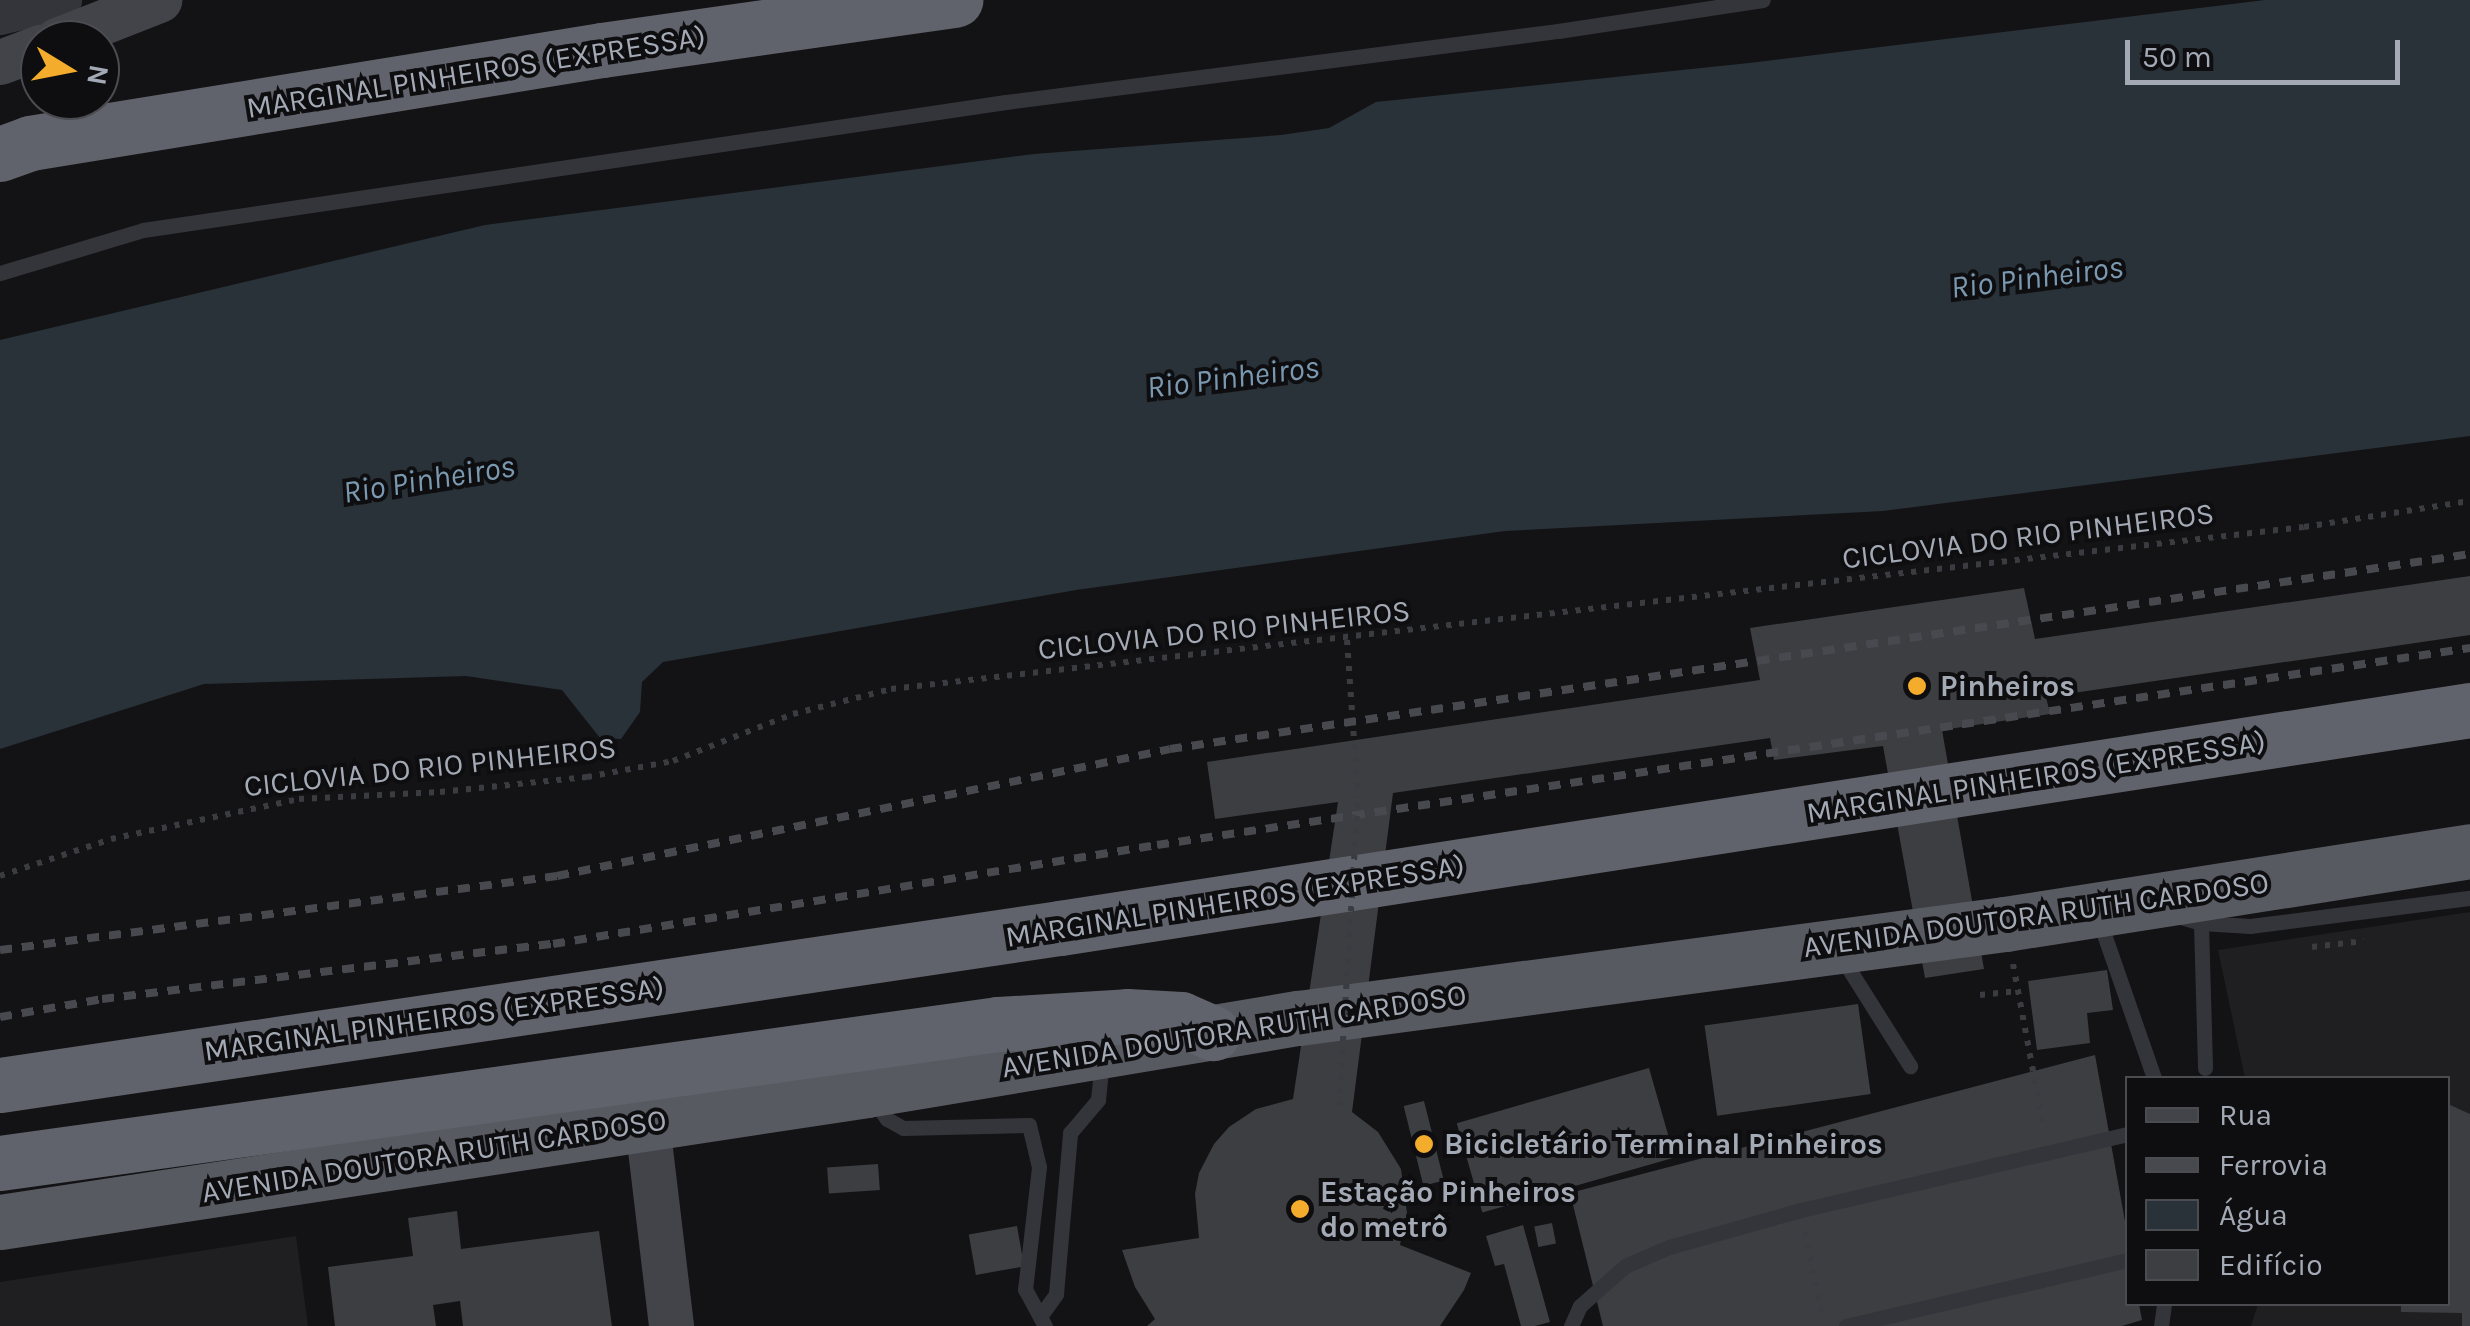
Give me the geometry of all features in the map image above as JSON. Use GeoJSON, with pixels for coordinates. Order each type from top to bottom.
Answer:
{"type":"FeatureCollection","features":[{"type":"Feature","properties":{"kind":"highway","name":"MARGINAL PINHEIROS (EXPRESSA)"},"geometry":{"type":"LineString","coordinates":[[10,148],[582,54],[955,0]]}},
{"type":"Feature","properties":{"kind":"highway","name":"MARGINAL PINHEIROS (EXPRESSA)"},"geometry":{"type":"LineString","coordinates":[[0,1084],[1040,931],[2470,710]]}},
{"type":"Feature","properties":{"kind":"highway","name":"AVENIDA DOUTORA RUTH CARDOSO"},"geometry":{"type":"LineString","coordinates":[[4,1225],[1432,999],[1835,946],[2470,851]]}},
{"type":"Feature","properties":{"kind":"highway"},"geometry":{"type":"LineString","coordinates":[[0,1162],[998,1024],[1145,1017],[1181,1019],[1213,1033]]}},
{"type":"Feature","properties":{"kind":"main road"},"geometry":{"type":"LineString","coordinates":[[108,20],[159,0]]}},
{"type":"Feature","properties":{"kind":"main road"},"geometry":{"type":"LineString","coordinates":[[647,1124],[671,1326]]}},
{"type":"Feature","properties":{"kind":"street"},"geometry":{"type":"LineString","coordinates":[[0,14],[62,0]]}},
{"type":"Feature","properties":{"kind":"lane"},"geometry":{"type":"LineString","coordinates":[[0,273],[142,230],[1006,102],[1538,34],[1763,0]]}},
{"type":"Feature","properties":{"kind":"lane"},"geometry":{"type":"LineString","coordinates":[[2154,1076],[2114,905],[2201,923],[2250,926],[2470,898]]}},
{"type":"Feature","properties":{"kind":"lane"},"geometry":{"type":"LineString","coordinates":[[2201,923],[2206,1068]]}},
{"type":"Feature","properties":{"kind":"lane"},"geometry":{"type":"LineString","coordinates":[[1835,946],[1910,1066]]}},
{"type":"Feature","properties":{"kind":"lane"},"geometry":{"type":"LineString","coordinates":[[1043,1320],[1056,1294],[1070,1133],[1098,1100],[1101,1052]]}},
{"type":"Feature","properties":{"kind":"lane"},"geometry":{"type":"LineString","coordinates":[[867,1090],[887,1118],[903,1128],[1017,1122],[1029,1125],[1039,1168],[1025,1289],[1043,1320]]}},
{"type":"Feature","properties":{"kind":"lane"},"geometry":{"type":"LineString","coordinates":[[1571,1326],[1580,1306],[1625,1266],[1668,1247],[1801,1210],[2125,1135]]}},
{"type":"Feature","properties":{"kind":"lane"},"geometry":{"type":"LineString","coordinates":[[1846,1326],[2125,1261]]}},
{"type":"Feature","properties":{"kind":"path","name":"CICLOVIA DO RIO PINHEIROS"},"geometry":{"type":"LineString","coordinates":[[0,876],[111,839],[300,799],[477,788],[673,761],[793,714],[891,689],[1347,640],[2304,527],[2470,500]]}},
{"type":"Feature","properties":{"kind":"path"},"geometry":{"type":"LineString","coordinates":[[1339,1106],[1358,798],[1347,640]]}},
{"type":"Feature","properties":{"kind":"path"},"geometry":{"type":"LineString","coordinates":[[2310,947],[2381,938]]}},
{"type":"Feature","properties":{"kind":"path"},"geometry":{"type":"LineString","coordinates":[[1994,964],[2031,956]]}},
{"type":"Feature","properties":{"kind":"path"},"geometry":{"type":"LineString","coordinates":[[1980,995],[2018,990],[2048,1152]]}},
{"type":"Feature","properties":{"kind":"path"},"geometry":{"type":"LineString","coordinates":[[1801,1210],[1824,1326]]}},
{"type":"Feature","properties":{"kind":"shaded area"},"geometry":{"type":"Polygon","coordinates":[[[2470,912],[2470,1326],[2251,1326],[2257,1306],[2450,1306],[2450,1076],[2245,1076],[2218,950],[2470,912]]]}},
{"type":"Feature","properties":{"kind":"shaded area"},"geometry":{"type":"Polygon","coordinates":[[[296,1236],[308,1326],[0,1326],[0,1282],[296,1236]]]}},
{"type":"Feature","properties":{"kind":"water","name":"Rio Pinheiros"},"geometry":{"type":"Polygon","coordinates":[[[2265,0],[2470,0],[2470,436],[1883,511],[1505,531],[1076,590],[663,662],[642,682],[640,712],[621,739],[600,738],[562,690],[466,676],[204,684],[0,749],[0,340],[485,225],[1034,154],[1281,135],[1329,128],[1376,102],[1749,63],[2265,0]]]}},
{"type":"Feature","properties":{"kind":"building"},"geometry":{"type":"Polygon","coordinates":[[[2470,576],[2470,635],[2046,697],[2050,714],[1942,730],[1984,969],[1925,978],[1883,746],[1774,760],[1770,738],[1393,793],[1352,1112],[1378,1132],[1401,1169],[1407,1213],[1400,1245],[1471,1273],[1464,1290],[1440,1326],[1147,1326],[1155,1319],[1135,1287],[1122,1250],[1199,1238],[1195,1194],[1199,1173],[1214,1144],[1229,1127],[1256,1109],[1293,1099],[1338,802],[1215,819],[1207,762],[1760,680],[1750,628],[2024,588],[2035,639],[2470,576]]]}},
{"type":"Feature","properties":{"kind":"building"},"geometry":{"type":"Polygon","coordinates":[[[2107,970],[2113,1010],[2087,1013],[2090,1043],[2037,1050],[2028,981],[2107,970]]]}},
{"type":"Feature","properties":{"kind":"building"},"geometry":{"type":"Polygon","coordinates":[[[1858,1004],[1871,1094],[1717,1116],[1705,1026],[1858,1004]]]}},
{"type":"Feature","properties":{"kind":"building"},"geometry":{"type":"Polygon","coordinates":[[[2095,1055],[2125,1221],[2125,1306],[2139,1306],[2142,1320],[2122,1326],[1603,1326],[1570,1193],[2095,1055]]]}},
{"type":"Feature","properties":{"kind":"building"},"geometry":{"type":"Polygon","coordinates":[[[1649,1068],[1675,1157],[1482,1213],[1457,1123],[1649,1068]]]}},
{"type":"Feature","properties":{"kind":"building","name":"Bicicletário Terminal Pinheiros"},"geometry":{"type":"Polygon","coordinates":[[[1424,1101],[1444,1181],[1423,1186],[1404,1106],[1424,1101]]]}},
{"type":"Feature","properties":{"kind":"building"},"geometry":{"type":"Polygon","coordinates":[[[2450,1105],[2470,1114],[2470,1326],[2462,1326],[2462,1313],[2401,1312],[2401,1306],[2450,1306],[2450,1105]]]}},
{"type":"Feature","properties":{"kind":"building"},"geometry":{"type":"Polygon","coordinates":[[[878,1164],[880,1190],[829,1193],[827,1168],[878,1164]]]}},
{"type":"Feature","properties":{"kind":"building"},"geometry":{"type":"Polygon","coordinates":[[[457,1211],[461,1249],[599,1231],[612,1326],[463,1326],[460,1301],[433,1305],[436,1326],[335,1326],[328,1267],[413,1256],[408,1218],[457,1211]]]}},
{"type":"Feature","properties":{"kind":"building"},"geometry":{"type":"Polygon","coordinates":[[[1552,1223],[1556,1244],[1538,1247],[1534,1226],[1552,1223]]]}},
{"type":"Feature","properties":{"kind":"building"},"geometry":{"type":"Polygon","coordinates":[[[1523,1225],[1550,1322],[1535,1326],[1521,1326],[1504,1264],[1495,1266],[1486,1236],[1523,1225]]]}},
{"type":"Feature","properties":{"kind":"building"},"geometry":{"type":"Polygon","coordinates":[[[1017,1226],[1024,1266],[976,1275],[969,1235],[1017,1226]]]}},
{"type":"Feature","properties":{"kind":"railway"},"geometry":{"type":"LineString","coordinates":[[0,950],[557,876],[1170,749],[2470,554]]}},
{"type":"Feature","properties":{"kind":"railway"},"geometry":{"type":"LineString","coordinates":[[0,1017],[102,999],[553,944],[1157,845],[2470,648]]}},
{"type":"Feature","properties":{"kind":"place","name":"Pinheiros"},"geometry":{"type":"Point","coordinates":[1917,686]}},
{"type":"Feature","properties":{"kind":"place","name":"Bicicletário Terminal Pinheiros"},"geometry":{"type":"Point","coordinates":[1424,1144]}},
{"type":"Feature","properties":{"kind":"place","name":"Estação Pinheiros do metrô"},"geometry":{"type":"Point","coordinates":[1300,1209]}}]}
